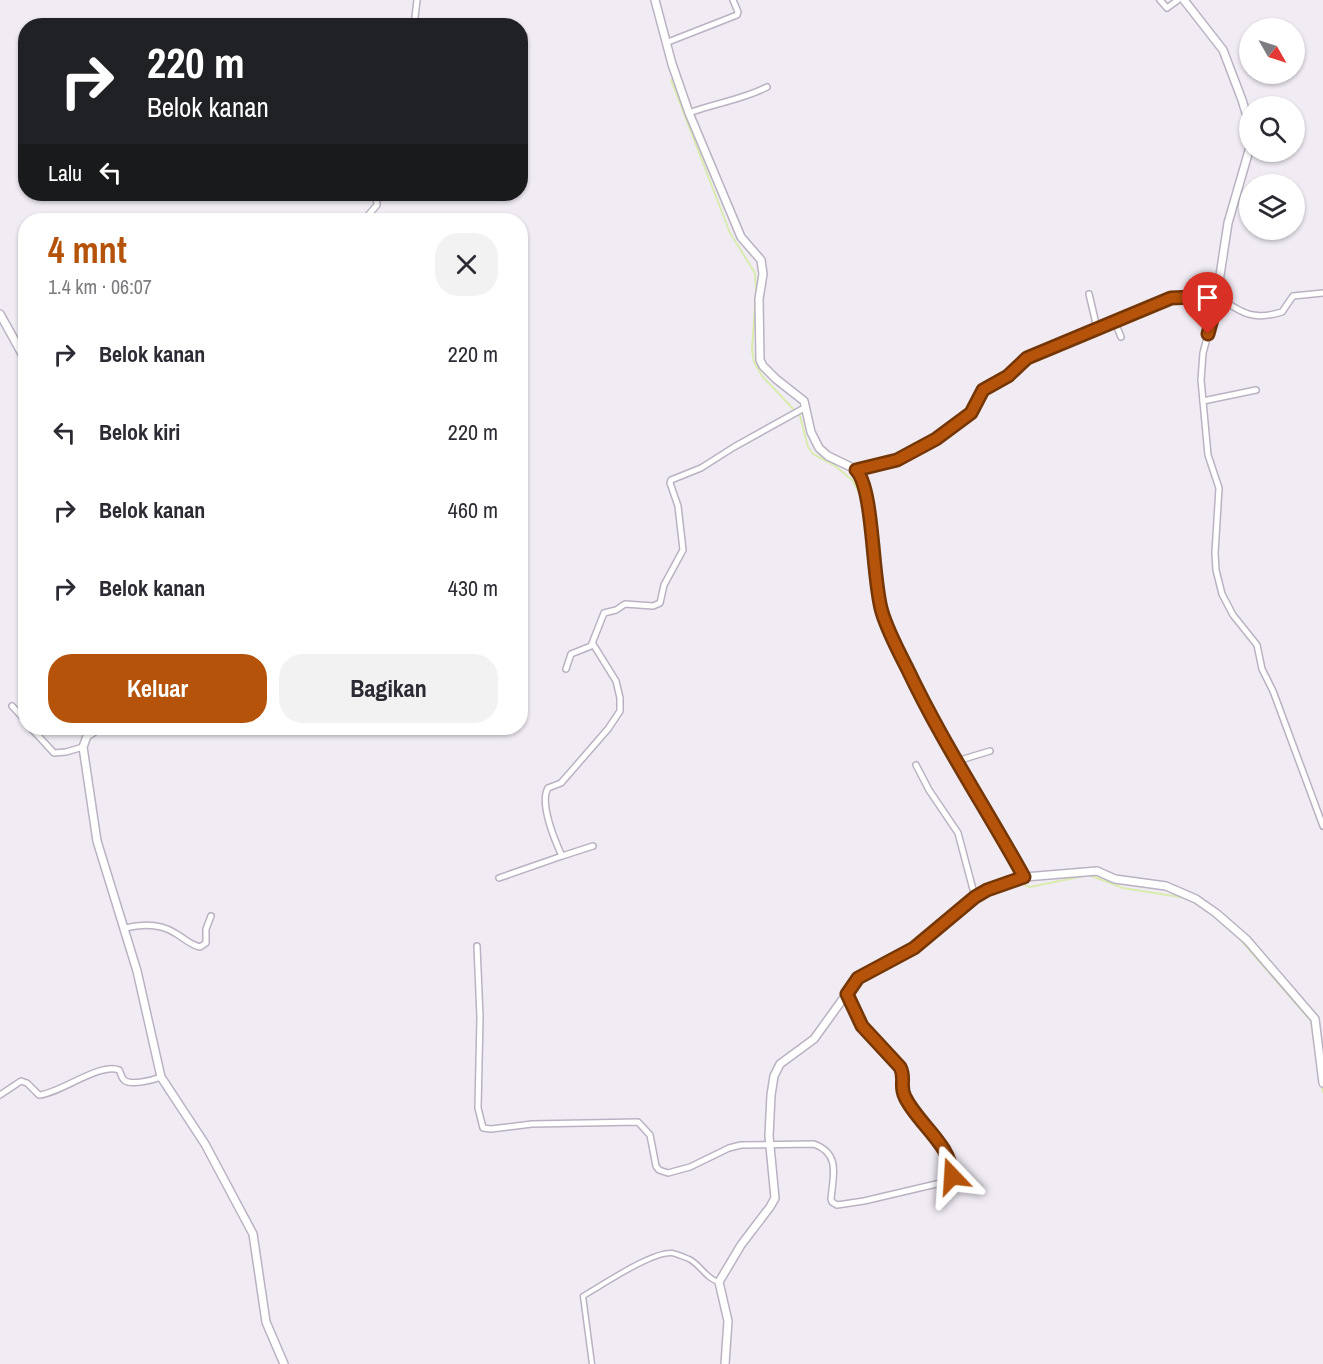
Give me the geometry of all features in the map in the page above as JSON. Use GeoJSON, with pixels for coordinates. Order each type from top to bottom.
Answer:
{"type":"FeatureCollection","features":[{"type":"Feature","properties":{"kind":"street"},"geometry":{"type":"LineString","coordinates":[[415,18],[417,0]]}},
{"type":"Feature","properties":{"kind":"street"},"geometry":{"type":"LineString","coordinates":[[655,0],[688,113],[741,237],[760,260],[762,281],[759,299],[760,360],[776,379],[801,398],[811,432],[819,448],[828,456],[856,470],[862,478],[868,506],[873,559],[882,613],[923,702],[1022,877]]}},
{"type":"Feature","properties":{"kind":"street"},"geometry":{"type":"LineString","coordinates":[[668,42],[737,15],[734,0]]}},
{"type":"Feature","properties":{"kind":"street"},"geometry":{"type":"LineString","coordinates":[[1160,0],[1167,8],[1178,0]]}},
{"type":"Feature","properties":{"kind":"street"},"geometry":{"type":"LineString","coordinates":[[1194,0],[1185,2],[1223,50],[1240,96]]}},
{"type":"Feature","properties":{"kind":"street"},"geometry":{"type":"LineString","coordinates":[[688,113],[708,105],[752,95],[767,87]]}},
{"type":"Feature","properties":{"kind":"street"},"geometry":{"type":"LineString","coordinates":[[1246,162],[1228,224],[1219,292],[1203,353],[1201,380],[1208,456],[1219,488],[1215,553],[1218,580],[1233,615],[1257,645],[1262,669],[1273,691],[1323,826]]}},
{"type":"Feature","properties":{"kind":"street"},"geometry":{"type":"LineString","coordinates":[[856,470],[897,460],[936,439],[971,413],[983,390],[1008,376],[1027,358],[1174,297],[1217,296],[1247,315],[1263,316],[1282,312],[1291,297],[1297,294],[1323,293]]}},
{"type":"Feature","properties":{"kind":"street"},"geometry":{"type":"LineString","coordinates":[[1089,294],[1097,328]]}},
{"type":"Feature","properties":{"kind":"street"},"geometry":{"type":"LineString","coordinates":[[0,314],[18,347]]}},
{"type":"Feature","properties":{"kind":"street"},"geometry":{"type":"LineString","coordinates":[[1115,322],[1121,337]]}},
{"type":"Feature","properties":{"kind":"street"},"geometry":{"type":"LineString","coordinates":[[1203,401],[1256,390]]}},
{"type":"Feature","properties":{"kind":"street"},"geometry":{"type":"LineString","coordinates":[[566,669],[571,654],[593,644],[604,613],[616,610],[625,604],[653,606],[661,602],[664,585],[683,550],[678,506],[671,480],[700,468],[804,408]]}},
{"type":"Feature","properties":{"kind":"street"},"geometry":{"type":"LineString","coordinates":[[562,856],[554,838],[545,793],[548,788],[561,783],[608,729],[620,711],[616,681],[593,644]]}},
{"type":"Feature","properties":{"kind":"street"},"geometry":{"type":"LineString","coordinates":[[12,706],[18,712]]}},
{"type":"Feature","properties":{"kind":"street"},"geometry":{"type":"LineString","coordinates":[[37,735],[54,753],[83,747]]}},
{"type":"Feature","properties":{"kind":"street"},"geometry":{"type":"LineString","coordinates":[[88,735],[83,747],[97,841],[125,928],[161,1077],[205,1144],[253,1234],[266,1322],[284,1364]]}},
{"type":"Feature","properties":{"kind":"street"},"geometry":{"type":"LineString","coordinates":[[957,761],[990,751]]}},
{"type":"Feature","properties":{"kind":"street"},"geometry":{"type":"LineString","coordinates":[[916,765],[929,790],[958,832],[975,897]]}},
{"type":"Feature","properties":{"kind":"street"},"geometry":{"type":"LineString","coordinates":[[499,878],[593,846]]}},
{"type":"Feature","properties":{"kind":"street"},"geometry":{"type":"LineString","coordinates":[[726,1364],[728,1321],[718,1282],[775,1198],[770,1145],[771,1095],[774,1076],[780,1064],[814,1039],[858,978],[914,948],[975,897],[987,890],[1022,877],[1097,871],[1115,879],[1166,886],[1196,899],[1216,913],[1246,940],[1319,1022],[1323,1083]]}},
{"type":"Feature","properties":{"kind":"street"},"geometry":{"type":"LineString","coordinates":[[125,928],[148,924],[175,932],[194,946],[200,947],[206,943],[206,929],[212,916]]}},
{"type":"Feature","properties":{"kind":"street"},"geometry":{"type":"LineString","coordinates":[[477,946],[480,1017],[478,1108],[483,1128],[532,1124],[638,1122],[650,1135],[656,1166],[659,1170],[668,1173],[690,1167],[729,1148],[741,1145],[814,1144],[824,1148],[833,1160],[831,1199],[837,1205],[864,1202],[942,1184],[952,1178],[951,1167],[940,1143],[905,1098],[901,1087],[904,1075],[900,1067],[862,1026],[847,994]]}},
{"type":"Feature","properties":{"kind":"street"},"geometry":{"type":"LineString","coordinates":[[0,1095],[21,1081],[27,1083],[39,1095],[45,1094],[112,1068],[119,1070],[127,1082],[144,1082],[161,1077]]}},
{"type":"Feature","properties":{"kind":"street"},"geometry":{"type":"LineString","coordinates":[[592,1364],[583,1296],[662,1254],[672,1253],[692,1260],[714,1281],[718,1282]]}},
{"type":"Feature","properties":{"kind":"waterway"},"geometry":{"type":"LineString","coordinates":[[671,80],[730,233],[755,273],[752,350],[754,362],[762,376],[800,416],[808,447],[813,454],[834,465],[852,480],[861,496],[877,611],[884,634],[919,702]]}},
{"type":"Feature","properties":{"kind":"waterway"},"geometry":{"type":"LineString","coordinates":[[922,707],[972,796],[989,821]]}},
{"type":"Feature","properties":{"kind":"waterway"},"geometry":{"type":"LineString","coordinates":[[1023,880],[1026,886],[1030,887],[1089,875],[1123,888],[1186,898],[1208,911],[1239,938],[1311,1021],[1318,1069]]}},
{"type":"Feature","properties":{"kind":"waterway"},"geometry":{"type":"LineString","coordinates":[[1321,1083],[1323,1092]]}},
{"type":"Feature","properties":{"kind":"route"},"geometry":{"type":"LineString","coordinates":[[952,1176],[951,1167],[940,1143],[905,1098],[901,1087],[904,1075],[897,1061],[870,1037],[862,1026],[847,994],[858,978],[914,948],[975,897],[987,890],[1024,877],[923,702],[893,640],[878,596],[868,506],[862,478],[856,470],[897,460],[936,439],[971,413],[983,390],[1014,372],[1027,358],[1171,298],[1191,295],[1218,297],[1208,334]]}}]}
